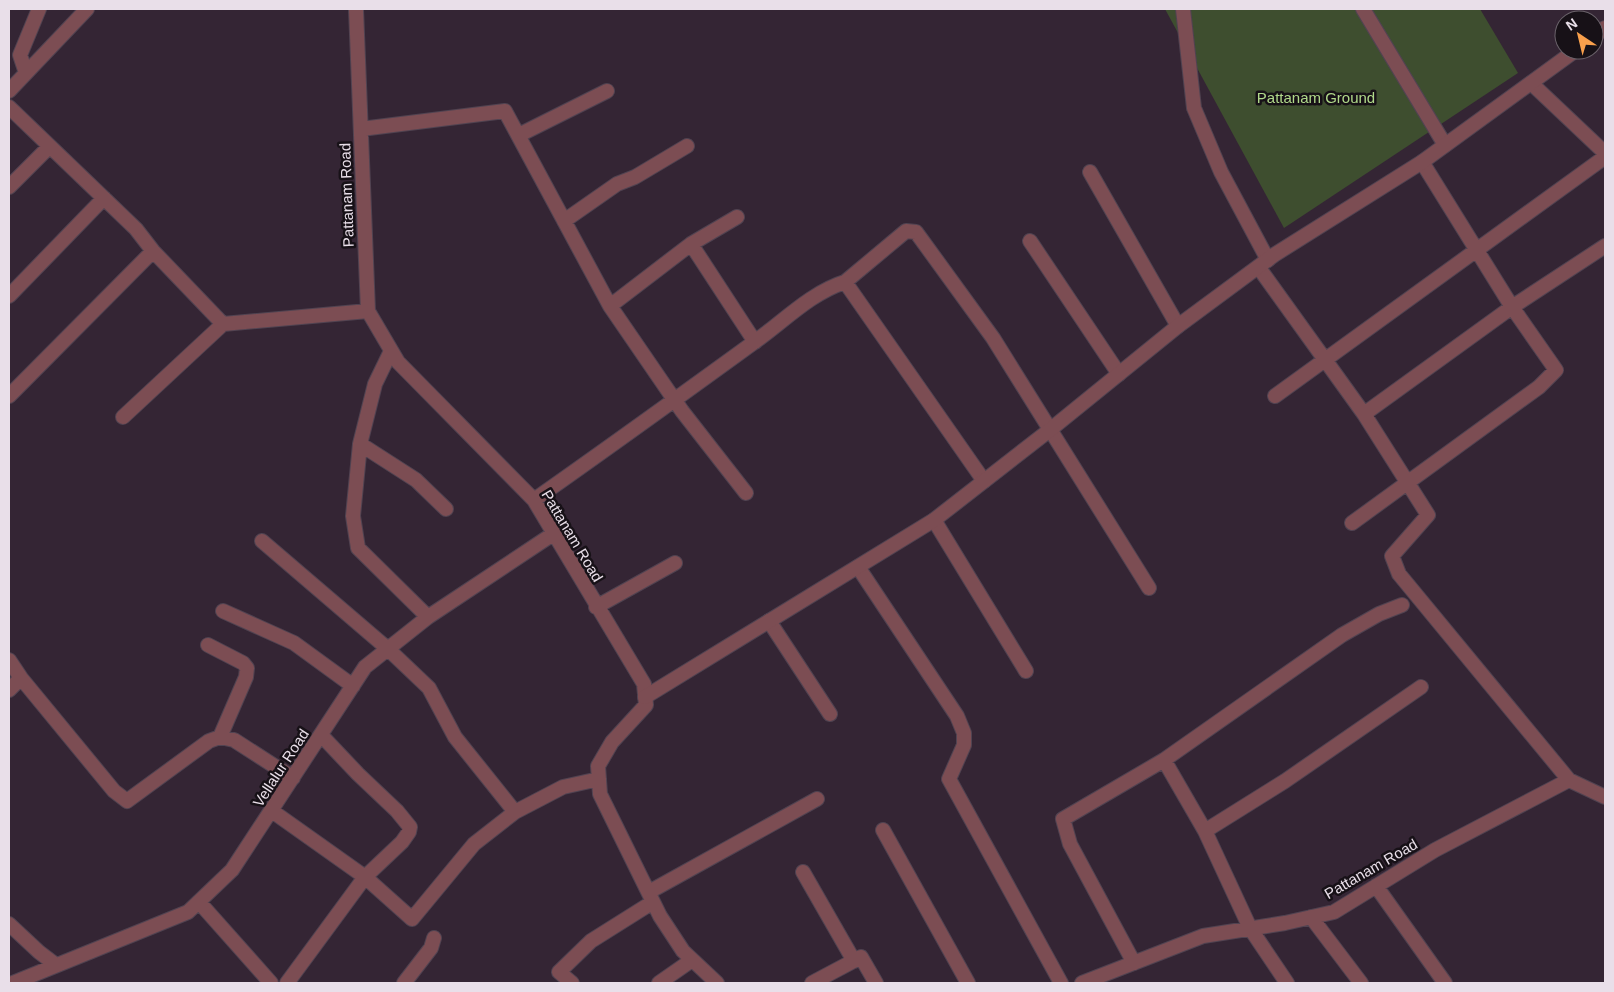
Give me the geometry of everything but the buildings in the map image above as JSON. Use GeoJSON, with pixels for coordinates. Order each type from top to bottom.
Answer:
{"type":"FeatureCollection","features":[{"type":"Feature","properties":{"kind":"street"},"geometry":{"type":"LineString","coordinates":[[26,73],[20,55],[39,9]]}},
{"type":"Feature","properties":{"kind":"street"},"geometry":{"type":"LineString","coordinates":[[9,91],[87,9]]}},
{"type":"Feature","properties":{"kind":"street","name":"Pattanam Road"},"geometry":{"type":"LineString","coordinates":[[356,9],[368,311],[398,362],[534,500],[596,607],[644,684],[645,697]]}},
{"type":"Feature","properties":{"kind":"street"},"geometry":{"type":"LineString","coordinates":[[1183,9],[1194,108],[1221,172],[1264,264],[1325,360],[1364,414],[1428,516],[1392,556],[1399,574],[1569,780],[1605,797]]}},
{"type":"Feature","properties":{"kind":"street"},"geometry":{"type":"LineString","coordinates":[[1362,9],[1446,145]]}},
{"type":"Feature","properties":{"kind":"street"},"geometry":{"type":"LineString","coordinates":[[717,983],[683,951],[651,897],[600,794],[598,766],[612,742],[646,705],[645,697],[934,520],[1051,429],[1178,326],[1302,237],[1422,162],[1562,60]]}},
{"type":"Feature","properties":{"kind":"street"},"geometry":{"type":"LineString","coordinates":[[1275,396],[1605,155],[1531,83]]}},
{"type":"Feature","properties":{"kind":"street"},"geometry":{"type":"LineString","coordinates":[[519,135],[607,91]]}},
{"type":"Feature","properties":{"kind":"street"},"geometry":{"type":"LineString","coordinates":[[9,106],[49,147],[136,228],[153,251],[223,324]]}},
{"type":"Feature","properties":{"kind":"street"},"geometry":{"type":"LineString","coordinates":[[361,128],[506,110],[610,306],[674,399],[746,492]]}},
{"type":"Feature","properties":{"kind":"street"},"geometry":{"type":"LineString","coordinates":[[564,221],[617,184],[635,177],[688,146]]}},
{"type":"Feature","properties":{"kind":"street"},"geometry":{"type":"LineString","coordinates":[[9,187],[49,147]]}},
{"type":"Feature","properties":{"kind":"street"},"geometry":{"type":"LineString","coordinates":[[1352,522],[1539,387],[1556,370],[1512,307],[1422,162]]}},
{"type":"Feature","properties":{"kind":"street"},"geometry":{"type":"LineString","coordinates":[[1090,172],[1178,326]]}},
{"type":"Feature","properties":{"kind":"street"},"geometry":{"type":"LineString","coordinates":[[9,296],[104,198]]}},
{"type":"Feature","properties":{"kind":"street"},"geometry":{"type":"LineString","coordinates":[[610,306],[691,244],[737,217]]}},
{"type":"Feature","properties":{"kind":"street"},"geometry":{"type":"LineString","coordinates":[[534,500],[801,308],[833,286],[845,282],[906,231],[916,232],[993,338],[1149,588]]}},
{"type":"Feature","properties":{"kind":"street"},"geometry":{"type":"LineString","coordinates":[[1030,241],[1119,374]]}},
{"type":"Feature","properties":{"kind":"street"},"geometry":{"type":"LineString","coordinates":[[691,244],[755,342]]}},
{"type":"Feature","properties":{"kind":"street"},"geometry":{"type":"LineString","coordinates":[[1364,414],[1512,307],[1605,246]]}},
{"type":"Feature","properties":{"kind":"street"},"geometry":{"type":"LineString","coordinates":[[9,396],[153,251]]}},
{"type":"Feature","properties":{"kind":"street"},"geometry":{"type":"LineString","coordinates":[[845,282],[984,481]]}},
{"type":"Feature","properties":{"kind":"street"},"geometry":{"type":"LineString","coordinates":[[123,417],[223,324],[368,311]]}},
{"type":"Feature","properties":{"kind":"street"},"geometry":{"type":"LineString","coordinates":[[391,351],[375,384],[360,444],[354,516],[358,548],[428,616]]}},
{"type":"Feature","properties":{"kind":"street"},"geometry":{"type":"LineString","coordinates":[[360,444],[416,480],[446,509]]}},
{"type":"Feature","properties":{"kind":"street"},"geometry":{"type":"LineString","coordinates":[[934,520],[1026,671]]}},
{"type":"Feature","properties":{"kind":"street","name":"Vellalur Road"},"geometry":{"type":"LineString","coordinates":[[13,983],[188,912],[232,870],[322,736],[365,667],[428,616],[553,534]]}},
{"type":"Feature","properties":{"kind":"street"},"geometry":{"type":"LineString","coordinates":[[262,541],[388,649],[429,688],[455,737],[514,812]]}},
{"type":"Feature","properties":{"kind":"street"},"geometry":{"type":"LineString","coordinates":[[596,607],[675,562]]}},
{"type":"Feature","properties":{"kind":"street"},"geometry":{"type":"LineString","coordinates":[[858,566],[957,716],[964,733],[964,745],[949,779],[1061,983]]}},
{"type":"Feature","properties":{"kind":"street"},"geometry":{"type":"LineString","coordinates":[[1134,963],[1070,844],[1063,819],[1164,760],[1342,636],[1379,614],[1402,605]]}},
{"type":"Feature","properties":{"kind":"street"},"geometry":{"type":"LineString","coordinates":[[223,611],[294,643],[353,686]]}},
{"type":"Feature","properties":{"kind":"street"},"geometry":{"type":"LineString","coordinates":[[769,621],[830,714]]}},
{"type":"Feature","properties":{"kind":"street"},"geometry":{"type":"LineString","coordinates":[[208,645],[243,663],[246,668],[246,677],[220,737]]}},
{"type":"Feature","properties":{"kind":"street"},"geometry":{"type":"LineString","coordinates":[[9,660],[20,678],[114,791],[127,801],[209,741],[220,737],[234,740],[294,778]]}},
{"type":"Feature","properties":{"kind":"street"},"geometry":{"type":"LineString","coordinates":[[9,690],[20,678]]}},
{"type":"Feature","properties":{"kind":"street"},"geometry":{"type":"LineString","coordinates":[[1205,831],[1285,780],[1421,687]]}},
{"type":"Feature","properties":{"kind":"street"},"geometry":{"type":"LineString","coordinates":[[287,983],[365,877],[402,842],[410,827],[397,811],[322,736]]}},
{"type":"Feature","properties":{"kind":"street"},"geometry":{"type":"LineString","coordinates":[[1164,760],[1205,831],[1250,928],[1287,983]]}},
{"type":"Feature","properties":{"kind":"street"},"geometry":{"type":"LineString","coordinates":[[272,811],[365,877],[412,919],[474,844],[514,812],[563,787],[598,779]]}},
{"type":"Feature","properties":{"kind":"street","name":"Pattanam Road"},"geometry":{"type":"LineString","coordinates":[[1082,983],[1203,936],[1334,912],[1435,850],[1569,780]]}},
{"type":"Feature","properties":{"kind":"street"},"geometry":{"type":"LineString","coordinates":[[572,983],[559,972],[591,941],[651,897],[817,799]]}},
{"type":"Feature","properties":{"kind":"street"},"geometry":{"type":"LineString","coordinates":[[883,830],[968,983]]}},
{"type":"Feature","properties":{"kind":"street"},"geometry":{"type":"LineString","coordinates":[[803,872],[854,961]]}},
{"type":"Feature","properties":{"kind":"street"},"geometry":{"type":"LineString","coordinates":[[1376,886],[1445,983]]}},
{"type":"Feature","properties":{"kind":"street"},"geometry":{"type":"LineString","coordinates":[[198,902],[270,983]]}},
{"type":"Feature","properties":{"kind":"street"},"geometry":{"type":"LineString","coordinates":[[1311,917],[1361,983]]}},
{"type":"Feature","properties":{"kind":"street"},"geometry":{"type":"LineString","coordinates":[[9,924],[56,965]]}},
{"type":"Feature","properties":{"kind":"street"},"geometry":{"type":"LineString","coordinates":[[408,982],[431,948],[434,938]]}},
{"type":"Feature","properties":{"kind":"street"},"geometry":{"type":"LineString","coordinates":[[812,983],[861,957],[876,983]]}},
{"type":"Feature","properties":{"kind":"street"},"geometry":{"type":"LineString","coordinates":[[659,983],[692,960]]}},
{"type":"Feature","properties":{"kind":"green space","name":"Pattanam Ground"},"geometry":{"type":"Polygon","coordinates":[[[1165,9],[1480,9],[1518,73],[1284,228],[1165,9]]]}}]}
